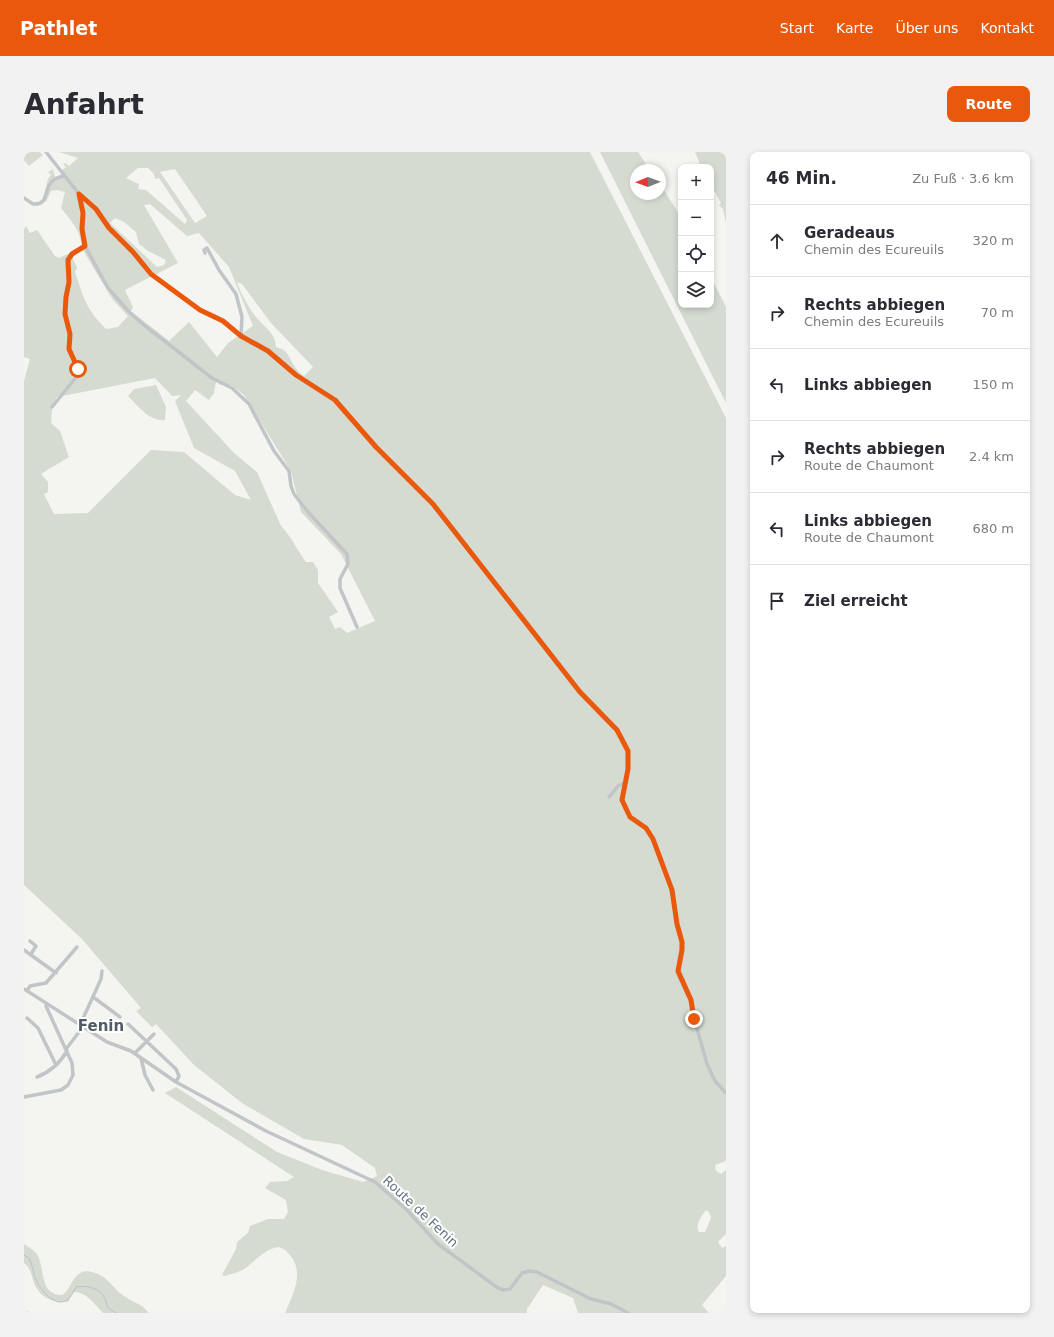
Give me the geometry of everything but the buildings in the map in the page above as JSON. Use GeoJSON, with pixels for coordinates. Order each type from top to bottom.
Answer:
{"type":"FeatureCollection","features":[{"type":"Feature","properties":{"kind":"street"},"geometry":{"type":"LineString","coordinates":[[46,152],[62,176],[96,209],[109,228],[133,252],[151,274],[200,310],[223,321],[241,336],[268,351],[296,375],[335,400],[376,447],[433,504],[580,692],[617,730],[628,751],[628,769],[621,798],[630,817],[646,828],[653,839],[672,890],[677,924],[682,942],[678,975],[692,1004],[696,1025],[708,1068],[715,1081],[726,1093]]}},
{"type":"Feature","properties":{"kind":"street"},"geometry":{"type":"LineString","coordinates":[[24,198],[33,204],[41,202],[44,199],[50,182],[62,176]]}},
{"type":"Feature","properties":{"kind":"street"},"geometry":{"type":"LineString","coordinates":[[79,194],[83,213],[82,229],[85,246],[102,278],[130,313],[197,367],[212,378],[232,388],[249,404],[274,451],[289,471],[291,486],[294,494],[308,512],[347,554],[348,564],[340,579],[340,588],[357,627]]}},
{"type":"Feature","properties":{"kind":"street"},"geometry":{"type":"LineString","coordinates":[[52,406],[58,397],[77,377],[77,365],[69,349],[70,334],[65,314],[69,282],[68,260],[72,254],[85,246]]}},
{"type":"Feature","properties":{"kind":"street"},"geometry":{"type":"LineString","coordinates":[[205,253],[204,250],[206,248],[236,294],[242,317],[241,336]]}},
{"type":"Feature","properties":{"kind":"street"},"geometry":{"type":"LineString","coordinates":[[609,797],[618,786],[626,782]]}},
{"type":"Feature","properties":{"kind":"street"},"geometry":{"type":"LineString","coordinates":[[30,941],[36,946],[31,954]]}},
{"type":"Feature","properties":{"kind":"street"},"geometry":{"type":"LineString","coordinates":[[77,947],[46,983],[30,986],[25,990],[54,1010],[107,1042],[131,1051],[145,1061]]}},
{"type":"Feature","properties":{"kind":"street"},"geometry":{"type":"LineString","coordinates":[[24,950],[56,972]]}},
{"type":"Feature","properties":{"kind":"street"},"geometry":{"type":"LineString","coordinates":[[37,1077],[46,1073],[56,1065],[81,1026],[101,979],[102,971]]}},
{"type":"Feature","properties":{"kind":"street"},"geometry":{"type":"LineString","coordinates":[[93,997],[120,1017]]}},
{"type":"Feature","properties":{"kind":"street"},"geometry":{"type":"LineString","coordinates":[[24,1098],[58,1091],[68,1085],[72,1077],[73,1069],[66,1050],[45,1004]]}},
{"type":"Feature","properties":{"kind":"street"},"geometry":{"type":"LineString","coordinates":[[50,1013],[54,1010]]}},
{"type":"Feature","properties":{"kind":"street"},"geometry":{"type":"LineString","coordinates":[[27,1018],[38,1028],[56,1065]]}},
{"type":"Feature","properties":{"kind":"street"},"geometry":{"type":"LineString","coordinates":[[128,1024],[145,1042],[176,1069],[179,1076],[176,1082]]}},
{"type":"Feature","properties":{"kind":"street"},"geometry":{"type":"LineString","coordinates":[[136,1052],[154,1034]]}},
{"type":"Feature","properties":{"kind":"street"},"geometry":{"type":"LineString","coordinates":[[122,1048],[129,1048],[136,1052],[145,1061]]}},
{"type":"Feature","properties":{"kind":"street"},"geometry":{"type":"LineString","coordinates":[[141,1058],[145,1075],[153,1090]]}},
{"type":"Feature","properties":{"kind":"street","name":"Route de Fenin"},"geometry":{"type":"LineString","coordinates":[[145,1061],[176,1082],[266,1131],[345,1167],[379,1185],[405,1208],[438,1244],[498,1288],[504,1290],[510,1289],[522,1273],[531,1271],[542,1274],[591,1299],[610,1304],[628,1313]]}},
{"type":"Feature","properties":{"kind":"shaded area"},"geometry":{"type":"Polygon","coordinates":[[[24,152],[40,152],[43,155],[29,166],[24,160],[24,152]]]}},
{"type":"Feature","properties":{"kind":"shaded area"},"geometry":{"type":"Polygon","coordinates":[[[59,152],[590,152],[726,418],[726,1161],[715,1165],[716,1171],[721,1174],[726,1170],[726,1234],[718,1242],[722,1248],[726,1246],[726,1276],[702,1305],[709,1313],[578,1313],[573,1298],[543,1285],[527,1309],[527,1313],[285,1313],[294,1290],[297,1275],[293,1260],[284,1249],[276,1247],[262,1254],[242,1270],[224,1276],[222,1275],[236,1249],[237,1242],[248,1233],[250,1226],[268,1219],[284,1219],[288,1212],[286,1200],[265,1188],[270,1182],[287,1181],[294,1177],[165,1093],[176,1087],[277,1152],[322,1170],[363,1182],[377,1176],[375,1168],[342,1145],[304,1139],[242,1103],[194,1065],[156,1024],[152,1027],[136,1011],[141,1008],[82,939],[24,885],[24,381],[30,359],[24,357],[24,229],[26,226],[30,233],[37,230],[55,256],[59,258],[70,253],[77,267],[75,272],[86,303],[99,322],[106,329],[118,327],[128,316],[113,300],[81,247],[78,231],[61,208],[65,192],[57,190],[51,191],[46,202],[43,199],[48,179],[51,175],[48,172],[53,169],[55,177],[65,178],[62,170],[66,167],[63,164],[65,163],[69,166],[78,158],[59,152]],[[138,168],[126,178],[139,184],[138,189],[146,190],[185,224],[187,220],[159,178],[155,179],[154,174],[148,168],[138,168]],[[175,169],[160,172],[195,223],[207,216],[175,169]],[[150,204],[144,205],[178,263],[125,290],[133,307],[131,311],[169,341],[189,322],[217,357],[228,343],[253,326],[229,267],[199,233],[187,236],[150,204]],[[115,218],[110,223],[157,267],[164,265],[166,260],[148,251],[139,244],[136,232],[124,222],[115,218]],[[237,282],[255,316],[274,338],[276,347],[282,349],[288,354],[297,370],[304,376],[313,367],[271,323],[242,284],[237,282]],[[155,378],[57,397],[54,403],[51,423],[60,431],[69,457],[41,474],[48,482],[48,492],[44,494],[54,514],[88,513],[151,450],[184,452],[235,495],[251,500],[235,471],[194,448],[175,401],[181,395],[172,396],[155,378]],[[216,382],[214,393],[209,400],[195,390],[186,401],[234,453],[257,472],[281,526],[306,562],[313,562],[318,570],[318,583],[338,612],[329,617],[335,629],[340,627],[347,633],[375,621],[341,554],[301,512],[291,471],[244,395],[231,385],[221,385],[216,382]],[[706,1210],[698,1223],[698,1229],[699,1232],[705,1232],[711,1218],[709,1212],[706,1210]]]}},
{"type":"Feature","properties":{"kind":"shaded area"},"geometry":{"type":"Polygon","coordinates":[[[600,152],[638,152],[646,164],[630,164],[630,200],[666,200],[666,193],[678,212],[678,307],[600,152]]]}},
{"type":"Feature","properties":{"kind":"shaded area"},"geometry":{"type":"Polygon","coordinates":[[[695,152],[726,152],[726,223],[723,209],[719,205],[721,203],[714,190],[714,164],[700,164],[695,152]]]}},
{"type":"Feature","properties":{"kind":"shaded area"},"geometry":{"type":"Polygon","coordinates":[[[714,283],[726,307],[726,403],[678,308],[714,308],[714,283]]]}},
{"type":"Feature","properties":{"kind":"shaded area"},"geometry":{"type":"Polygon","coordinates":[[[156,385],[166,407],[165,420],[160,420],[149,416],[128,396],[134,389],[156,385]]]}},
{"type":"Feature","properties":{"kind":"shaded area"},"geometry":{"type":"Polygon","coordinates":[[[24,1244],[37,1254],[44,1281],[50,1291],[55,1294],[62,1295],[65,1293],[78,1274],[85,1271],[96,1273],[109,1281],[121,1294],[140,1305],[149,1313],[103,1313],[87,1296],[74,1292],[68,1302],[46,1298],[38,1291],[29,1268],[24,1263],[24,1244]]]}},
{"type":"Feature","properties":{"kind":"waterway"},"geometry":{"type":"LineString","coordinates":[[24,1255],[29,1258],[39,1286],[46,1295],[55,1301],[65,1301],[70,1297],[76,1287],[84,1286],[93,1288],[100,1292],[106,1300],[108,1308],[116,1313]]}},
{"type":"Feature","properties":{"kind":"district","name":"Fenin"},"geometry":{"type":"Point","coordinates":[101,1026]}},
{"type":"Feature","properties":{"kind":"route"},"geometry":{"type":"LineString","coordinates":[[78,369],[69,352],[68,344],[70,334],[65,314],[66,294],[69,282],[67,263],[68,258],[85,246],[82,229],[84,216],[79,194],[96,209],[109,228],[133,252],[151,274],[200,310],[223,321],[241,336],[268,351],[293,373],[326,393],[340,404],[356,425],[376,447],[433,504],[580,692],[617,730],[628,751],[628,769],[621,798],[630,817],[636,823],[646,828],[653,839],[672,890],[675,901],[677,924],[682,942],[682,955],[678,967],[678,975],[691,1000],[694,1019]]}}]}
